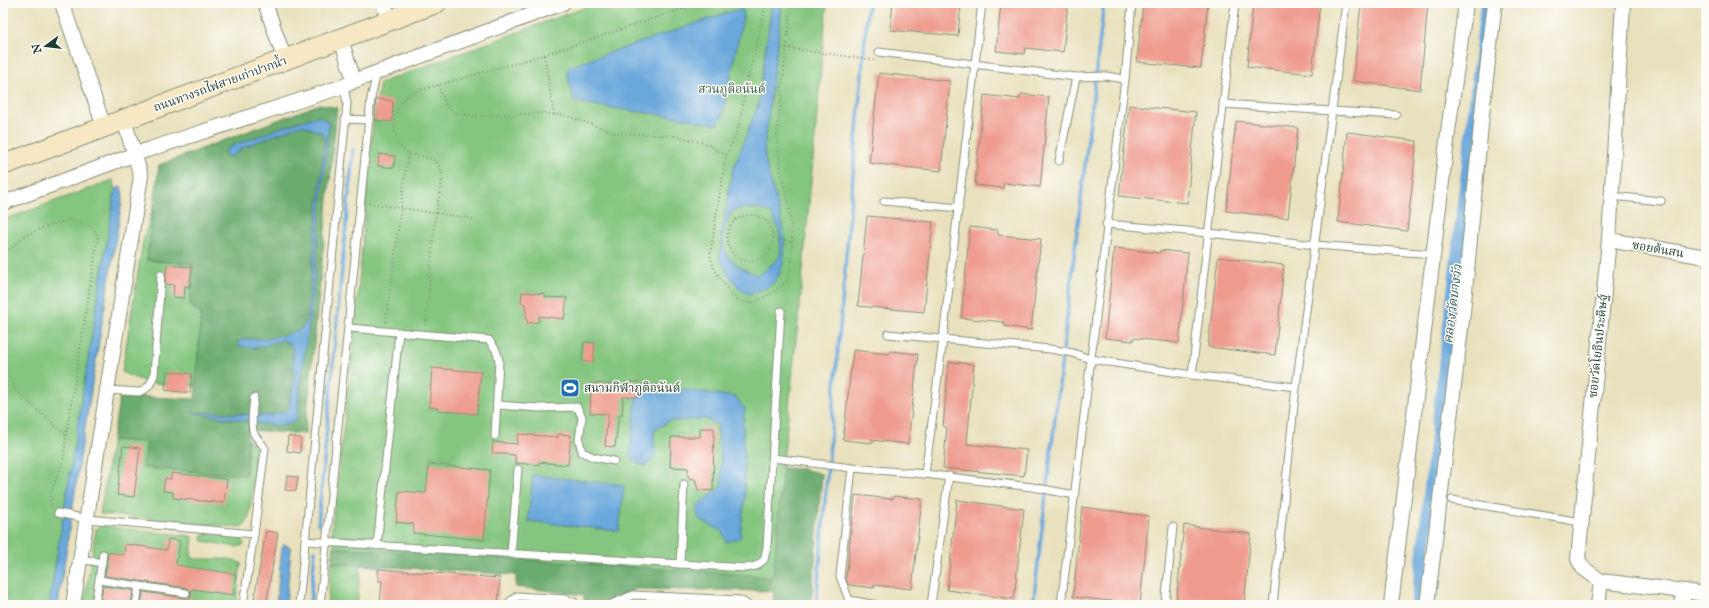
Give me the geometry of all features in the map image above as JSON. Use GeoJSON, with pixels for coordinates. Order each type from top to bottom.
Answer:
{"type":"FeatureCollection","features":[{"type":"Feature","properties":{"kind":"main road","name":"ถนนทางรถไฟสายเก่าปากน้ำ"},"geometry":{"type":"LineString","coordinates":[[3,165],[341,38],[387,12],[436,3]]}},
{"type":"Feature","properties":{"kind":"street"},"geometry":{"type":"LineString","coordinates":[[62,3],[104,127]]}},
{"type":"Feature","properties":{"kind":"street"},"geometry":{"type":"LineString","coordinates":[[265,3],[285,60]]}},
{"type":"Feature","properties":{"kind":"street"},"geometry":{"type":"LineString","coordinates":[[3,203],[136,154],[377,73],[563,3]]}},
{"type":"Feature","properties":{"kind":"street"},"geometry":{"type":"LineString","coordinates":[[1391,605],[1449,124],[1466,3]]}},
{"type":"Feature","properties":{"kind":"street"},"geometry":{"type":"LineString","coordinates":[[1428,605],[1463,312],[1483,104],[1495,3]]}},
{"type":"Feature","properties":{"kind":"street","name":"ซอยวัดโยธินประดิษฐ์"},"geometry":{"type":"LineString","coordinates":[[1623,3],[1609,240],[1580,522],[1578,559],[1583,568],[1601,581],[1706,594]]}},
{"type":"Feature","properties":{"kind":"street"},"geometry":{"type":"LineString","coordinates":[[341,38],[349,83]]}},
{"type":"Feature","properties":{"kind":"street"},"geometry":{"type":"LineString","coordinates":[[73,605],[80,559],[81,518],[107,390],[141,176],[136,154],[124,120]]}},
{"type":"Feature","properties":{"kind":"street","name":"ซอยต้นสน"},"geometry":{"type":"LineString","coordinates":[[1609,240],[1706,257]]}},
{"type":"Feature","properties":{"kind":"street"},"geometry":{"type":"LineString","coordinates":[[1598,605],[1601,581]]}},
{"type":"Feature","properties":{"kind":"street"},"geometry":{"type":"LineString","coordinates":[[1682,605],[1684,591]]}},
{"type":"Feature","properties":{"kind":"lane"},"geometry":{"type":"LineString","coordinates":[[925,474],[959,208],[982,3]]}},
{"type":"Feature","properties":{"kind":"lane"},"geometry":{"type":"LineString","coordinates":[[1061,605],[1106,224],[1125,79],[1132,3]]}},
{"type":"Feature","properties":{"kind":"lane"},"geometry":{"type":"LineString","coordinates":[[1192,375],[1235,3]]}},
{"type":"Feature","properties":{"kind":"lane"},"geometry":{"type":"LineString","coordinates":[[1273,605],[1296,387],[1346,3]]}},
{"type":"Feature","properties":{"kind":"lane"},"geometry":{"type":"LineString","coordinates":[[879,52],[1076,77],[1106,76],[1125,79]]}},
{"type":"Feature","properties":{"kind":"lane"},"geometry":{"type":"LineString","coordinates":[[320,605],[369,120],[377,73]]}},
{"type":"Feature","properties":{"kind":"lane"},"geometry":{"type":"LineString","coordinates":[[1059,161],[1076,77]]}},
{"type":"Feature","properties":{"kind":"lane"},"geometry":{"type":"LineString","coordinates":[[299,605],[349,83]]}},
{"type":"Feature","properties":{"kind":"lane"},"geometry":{"type":"LineString","coordinates":[[1223,104],[1396,115]]}},
{"type":"Feature","properties":{"kind":"lane"},"geometry":{"type":"LineString","coordinates":[[345,119],[369,120]]}},
{"type":"Feature","properties":{"kind":"lane"},"geometry":{"type":"LineString","coordinates":[[1611,196],[1661,201]]}},
{"type":"Feature","properties":{"kind":"lane"},"geometry":{"type":"LineString","coordinates":[[884,201],[959,208]]}},
{"type":"Feature","properties":{"kind":"lane"},"geometry":{"type":"LineString","coordinates":[[1106,224],[1209,233],[1315,245],[1433,254]]}},
{"type":"Feature","properties":{"kind":"lane"},"geometry":{"type":"LineString","coordinates":[[107,390],[140,392],[149,386],[154,375],[161,275]]}},
{"type":"Feature","properties":{"kind":"lane"},"geometry":{"type":"LineString","coordinates":[[306,541],[746,568],[756,566],[764,560],[767,548],[781,311]]}},
{"type":"Feature","properties":{"kind":"lane"},"geometry":{"type":"LineString","coordinates":[[349,328],[489,340],[496,350],[499,360],[494,436]]}},
{"type":"Feature","properties":{"kind":"lane"},"geometry":{"type":"LineString","coordinates":[[377,546],[398,332]]}},
{"type":"Feature","properties":{"kind":"lane"},"geometry":{"type":"LineString","coordinates":[[888,334],[1050,349],[1073,353],[1090,359],[1192,375],[1296,387]]}},
{"type":"Feature","properties":{"kind":"lane"},"geometry":{"type":"LineString","coordinates":[[243,605],[254,534],[264,449],[263,443],[256,437],[253,431],[254,398]]}},
{"type":"Feature","properties":{"kind":"lane"},"geometry":{"type":"LineString","coordinates":[[497,405],[540,408],[578,407],[582,417],[579,440],[582,452],[592,457],[614,461]]}},
{"type":"Feature","properties":{"kind":"lane"},"geometry":{"type":"LineString","coordinates":[[773,458],[852,468],[949,476],[1060,491],[1075,495]]}},
{"type":"Feature","properties":{"kind":"lane"},"geometry":{"type":"LineString","coordinates":[[852,468],[840,576],[849,600],[877,605]]}},
{"type":"Feature","properties":{"kind":"lane"},"geometry":{"type":"LineString","coordinates":[[512,554],[518,469]]}},
{"type":"Feature","properties":{"kind":"lane"},"geometry":{"type":"LineString","coordinates":[[931,605],[949,476]]}},
{"type":"Feature","properties":{"kind":"lane"},"geometry":{"type":"LineString","coordinates":[[680,564],[684,484]]}},
{"type":"Feature","properties":{"kind":"lane"},"geometry":{"type":"LineString","coordinates":[[1452,500],[1580,522]]}},
{"type":"Feature","properties":{"kind":"lane"},"geometry":{"type":"LineString","coordinates":[[60,514],[81,518],[254,534]]}},
{"type":"Feature","properties":{"kind":"lane"},"geometry":{"type":"LineString","coordinates":[[1165,605],[1173,527]]}},
{"type":"Feature","properties":{"kind":"lane"},"geometry":{"type":"LineString","coordinates":[[95,605],[103,554]]}},
{"type":"Feature","properties":{"kind":"lane"},"geometry":{"type":"LineString","coordinates":[[80,559],[102,563]]}},
{"type":"Feature","properties":{"kind":"lane"},"geometry":{"type":"LineString","coordinates":[[99,580],[186,593]]}},
{"type":"Feature","properties":{"kind":"lane"},"geometry":{"type":"LineString","coordinates":[[136,605],[139,586]]}},
{"type":"Feature","properties":{"kind":"lane"},"geometry":{"type":"LineString","coordinates":[[609,605],[618,603],[633,595],[740,600],[748,605]]}},
{"type":"Feature","properties":{"kind":"lane"},"geometry":{"type":"LineString","coordinates":[[506,605],[517,596],[564,599],[574,602],[575,605]]}},
{"type":"Feature","properties":{"kind":"path"},"geometry":{"type":"LineString","coordinates":[[426,334],[436,213],[442,180],[440,166],[433,159],[408,154],[400,146],[394,125],[397,111],[406,97],[417,91],[544,55],[700,3]]}},
{"type":"Feature","properties":{"kind":"path"},"geometry":{"type":"LineString","coordinates":[[764,3],[764,14],[748,77],[738,130],[726,155],[710,255],[714,269],[730,293],[738,300],[746,303],[754,302],[772,293],[786,281],[791,268],[792,242],[790,206],[780,168],[777,136],[791,3]]}},
{"type":"Feature","properties":{"kind":"path"},"geometry":{"type":"LineString","coordinates":[[786,48],[871,60]]}},
{"type":"Feature","properties":{"kind":"path"},"geometry":{"type":"LineString","coordinates":[[544,55],[554,115]]}},
{"type":"Feature","properties":{"kind":"path"},"geometry":{"type":"LineString","coordinates":[[438,85],[446,106],[455,113],[476,116],[545,113],[567,116],[616,133],[683,138],[705,143],[726,155]]}},
{"type":"Feature","properties":{"kind":"path"},"geometry":{"type":"LineString","coordinates":[[385,331],[408,154]]}},
{"type":"Feature","properties":{"kind":"path"},"geometry":{"type":"LineString","coordinates":[[361,202],[474,219]]}},
{"type":"Feature","properties":{"kind":"path"},"geometry":{"type":"LineString","coordinates":[[749,215],[757,216],[769,224],[773,238],[772,246],[763,258],[748,262],[734,255],[729,249],[727,233],[730,226],[742,216],[749,215]]}},
{"type":"Feature","properties":{"kind":"path"},"geometry":{"type":"LineString","coordinates":[[3,255],[26,235],[47,226],[70,220],[94,229],[98,237],[66,435],[64,457],[49,498],[52,508],[60,514]]}},
{"type":"Feature","properties":{"kind":"path"},"geometry":{"type":"LineString","coordinates":[[773,238],[792,242]]}},
{"type":"Feature","properties":{"kind":"path"},"geometry":{"type":"LineString","coordinates":[[3,366],[16,391],[66,435]]}},
{"type":"Feature","properties":{"kind":"green space","name":"สนามกีฬาภูติอนันต์"},"geometry":{"type":"Polygon","coordinates":[[[597,3],[827,3],[800,303],[784,454],[774,591],[361,565],[357,605],[327,605],[335,537],[331,537],[354,337],[373,125],[380,83],[597,3]]]}},
{"type":"Feature","properties":{"kind":"green space"},"geometry":{"type":"Polygon","coordinates":[[[320,104],[337,108],[305,434],[248,430],[246,475],[143,468],[147,442],[112,440],[120,396],[195,399],[201,313],[190,306],[192,264],[147,260],[159,165],[320,104]],[[318,116],[229,147],[224,153],[231,157],[244,147],[301,125],[321,132],[325,138],[307,321],[301,329],[281,337],[244,339],[255,348],[283,340],[292,346],[293,379],[287,411],[268,416],[224,413],[194,413],[271,425],[297,420],[329,123],[318,116]]]}},
{"type":"Feature","properties":{"kind":"green space"},"geometry":{"type":"Polygon","coordinates":[[[113,180],[115,190],[49,605],[3,605],[3,220],[113,180]]]}},
{"type":"Feature","properties":{"kind":"green space"},"geometry":{"type":"Polygon","coordinates":[[[154,204],[147,260],[192,264],[190,306],[201,313],[196,386],[167,385],[149,382],[140,380],[122,372],[143,241],[154,204]]]}},
{"type":"Feature","properties":{"kind":"green space"},"geometry":{"type":"Polygon","coordinates":[[[112,440],[147,442],[144,468],[246,475],[248,440],[257,444],[249,519],[244,526],[235,527],[100,514],[112,440]]]}},
{"type":"Feature","properties":{"kind":"green space"},"geometry":{"type":"Polygon","coordinates":[[[783,468],[803,469],[822,474],[811,605],[773,605],[774,591],[636,589],[603,602],[592,602],[592,605],[584,605],[584,595],[516,587],[516,575],[332,563],[334,547],[753,575],[768,578],[773,575],[783,468]]]}},
{"type":"Feature","properties":{"kind":"green space"},"geometry":{"type":"Polygon","coordinates":[[[102,526],[191,536],[193,538],[191,556],[195,559],[230,559],[241,563],[236,605],[84,605],[96,529],[102,526]]]}},
{"type":"Feature","properties":{"kind":"green space"},"geometry":{"type":"Polygon","coordinates":[[[208,534],[243,538],[244,545],[236,547],[203,541],[203,535],[208,534]]]}},
{"type":"Feature","properties":{"kind":"water"},"geometry":{"type":"Polygon","coordinates":[[[772,3],[782,3],[764,148],[768,171],[783,230],[784,259],[780,273],[771,285],[762,290],[748,294],[740,289],[727,273],[720,258],[721,236],[732,172],[758,105],[772,3]],[[745,208],[732,211],[724,233],[723,242],[729,257],[756,275],[763,272],[779,258],[781,249],[779,230],[771,213],[756,208],[745,208]]]}},
{"type":"Feature","properties":{"kind":"water"},"geometry":{"type":"Polygon","coordinates":[[[743,10],[743,17],[722,117],[718,124],[574,101],[567,72],[571,66],[732,11],[743,10]]]}},
{"type":"Feature","properties":{"kind":"water"},"geometry":{"type":"Polygon","coordinates":[[[318,116],[329,122],[311,311],[300,385],[297,420],[285,425],[271,425],[190,412],[268,416],[287,411],[292,394],[294,379],[292,346],[283,340],[255,348],[239,346],[237,343],[244,339],[266,339],[285,335],[301,329],[307,321],[325,138],[321,132],[301,125],[244,147],[231,157],[224,154],[229,147],[318,116]]]}},
{"type":"Feature","properties":{"kind":"water"},"geometry":{"type":"Polygon","coordinates":[[[121,186],[123,195],[58,605],[49,605],[115,190],[121,186]]]}},
{"type":"Feature","properties":{"kind":"water"},"geometry":{"type":"Polygon","coordinates":[[[653,385],[736,397],[745,409],[743,422],[745,495],[740,538],[726,542],[723,532],[699,519],[696,507],[721,486],[721,459],[717,425],[706,419],[669,421],[654,431],[655,457],[645,466],[636,463],[630,455],[636,391],[653,385]]]}},
{"type":"Feature","properties":{"kind":"water"},"geometry":{"type":"Polygon","coordinates":[[[533,475],[624,485],[619,531],[528,521],[533,475]]]}},
{"type":"Feature","properties":{"kind":"water"},"geometry":{"type":"Polygon","coordinates":[[[284,544],[291,549],[286,605],[276,605],[282,548],[284,544]]]}},
{"type":"Feature","properties":{"kind":"building"},"geometry":{"type":"Polygon","coordinates":[[[893,3],[961,3],[958,36],[890,30],[893,3]]]}},
{"type":"Feature","properties":{"kind":"building"},"geometry":{"type":"Polygon","coordinates":[[[1001,3],[1068,3],[1063,52],[1025,48],[1024,54],[996,51],[1001,3]]]}},
{"type":"Feature","properties":{"kind":"building"},"geometry":{"type":"Polygon","coordinates":[[[1143,3],[1208,3],[1201,68],[1137,62],[1143,3]]]}},
{"type":"Feature","properties":{"kind":"building"},"geometry":{"type":"Polygon","coordinates":[[[1253,3],[1320,3],[1312,74],[1247,67],[1253,3]]]}},
{"type":"Feature","properties":{"kind":"building"},"geometry":{"type":"Polygon","coordinates":[[[1361,3],[1428,3],[1420,90],[1353,81],[1361,3]]]}},
{"type":"Feature","properties":{"kind":"building"},"geometry":{"type":"Polygon","coordinates":[[[879,73],[950,81],[941,171],[869,163],[879,73]]]}},
{"type":"Feature","properties":{"kind":"building"},"geometry":{"type":"Polygon","coordinates":[[[1021,94],[1049,97],[1040,187],[1004,183],[1003,188],[975,185],[984,95],[1020,99],[1021,94]]]}},
{"type":"Feature","properties":{"kind":"building"},"geometry":{"type":"Polygon","coordinates":[[[376,99],[393,101],[392,122],[375,120],[376,99]]]}},
{"type":"Feature","properties":{"kind":"building"},"geometry":{"type":"Polygon","coordinates":[[[1129,105],[1196,112],[1187,203],[1119,196],[1129,105]]]}},
{"type":"Feature","properties":{"kind":"building"},"geometry":{"type":"Polygon","coordinates":[[[1236,121],[1298,128],[1288,218],[1226,211],[1236,121]]]}},
{"type":"Feature","properties":{"kind":"building"},"geometry":{"type":"Polygon","coordinates":[[[1347,132],[1417,141],[1407,231],[1338,222],[1347,132]]]}},
{"type":"Feature","properties":{"kind":"building"},"geometry":{"type":"Polygon","coordinates":[[[379,154],[395,156],[394,168],[378,166],[379,154]]]}},
{"type":"Feature","properties":{"kind":"building"},"geometry":{"type":"Polygon","coordinates":[[[867,216],[933,222],[924,312],[858,306],[867,216]]]}},
{"type":"Feature","properties":{"kind":"building"},"geometry":{"type":"Polygon","coordinates":[[[970,227],[998,230],[998,235],[1041,239],[1031,330],[1004,326],[1004,322],[961,318],[970,227]]]}},
{"type":"Feature","properties":{"kind":"building"},"geometry":{"type":"Polygon","coordinates":[[[1114,248],[1160,253],[1160,250],[1188,253],[1179,343],[1133,338],[1133,341],[1105,338],[1114,248]]]}},
{"type":"Feature","properties":{"kind":"building"},"geometry":{"type":"Polygon","coordinates":[[[1218,257],[1284,265],[1275,355],[1208,347],[1218,257]]]}},
{"type":"Feature","properties":{"kind":"building"},"geometry":{"type":"Polygon","coordinates":[[[167,265],[192,267],[190,287],[185,286],[184,298],[173,297],[174,285],[165,284],[167,265]]]}},
{"type":"Feature","properties":{"kind":"building"},"geometry":{"type":"Polygon","coordinates":[[[522,292],[545,294],[545,297],[567,298],[564,319],[539,316],[539,322],[527,323],[525,304],[521,303],[522,292]]]}},
{"type":"Feature","properties":{"kind":"building"},"geometry":{"type":"Polygon","coordinates":[[[584,342],[595,343],[593,362],[582,361],[584,342]]]}},
{"type":"Feature","properties":{"kind":"building"},"geometry":{"type":"Polygon","coordinates":[[[853,350],[889,354],[890,351],[918,354],[908,444],[872,440],[872,443],[843,440],[853,350]]]}},
{"type":"Feature","properties":{"kind":"building"},"geometry":{"type":"Polygon","coordinates":[[[949,362],[974,364],[967,444],[1027,450],[1024,476],[943,468],[947,427],[943,427],[949,362]]]}},
{"type":"Feature","properties":{"kind":"building"},"geometry":{"type":"Polygon","coordinates":[[[432,368],[481,372],[477,414],[438,410],[438,408],[429,407],[432,368]]]}},
{"type":"Feature","properties":{"kind":"building"},"geometry":{"type":"Polygon","coordinates":[[[167,371],[192,374],[190,393],[165,390],[167,371]]]}},
{"type":"Feature","properties":{"kind":"building"},"geometry":{"type":"Polygon","coordinates":[[[625,382],[639,382],[639,397],[623,397],[622,415],[619,414],[615,447],[605,446],[608,414],[590,413],[591,383],[625,385],[625,382]]]}},
{"type":"Feature","properties":{"kind":"building"},"geometry":{"type":"Polygon","coordinates":[[[700,428],[714,428],[713,491],[698,490],[695,479],[688,478],[688,468],[670,467],[671,437],[700,437],[700,428]]]}},
{"type":"Feature","properties":{"kind":"building"},"geometry":{"type":"Polygon","coordinates":[[[518,434],[558,437],[558,434],[571,435],[568,465],[539,462],[539,465],[515,463],[515,455],[492,453],[493,442],[517,444],[518,434]]]}},
{"type":"Feature","properties":{"kind":"building"},"geometry":{"type":"Polygon","coordinates":[[[288,436],[301,438],[300,453],[287,451],[288,436]]]}},
{"type":"Feature","properties":{"kind":"building"},"geometry":{"type":"Polygon","coordinates":[[[123,446],[140,448],[134,497],[117,495],[123,446]]]}},
{"type":"Feature","properties":{"kind":"building"},"geometry":{"type":"Polygon","coordinates":[[[429,464],[490,470],[484,540],[413,533],[414,524],[396,522],[399,491],[426,493],[429,464]]]}},
{"type":"Feature","properties":{"kind":"building"},"geometry":{"type":"Polygon","coordinates":[[[171,473],[227,479],[224,503],[173,498],[173,492],[163,491],[165,478],[171,479],[171,473]]]}},
{"type":"Feature","properties":{"kind":"building"},"geometry":{"type":"Polygon","coordinates":[[[287,476],[298,477],[296,491],[285,490],[287,476]]]}},
{"type":"Feature","properties":{"kind":"building"},"geometry":{"type":"Polygon","coordinates":[[[855,495],[893,499],[894,496],[922,499],[912,589],[874,585],[874,588],[849,585],[846,579],[855,495]]]}},
{"type":"Feature","properties":{"kind":"building"},"geometry":{"type":"Polygon","coordinates":[[[957,500],[1024,509],[1014,599],[947,590],[957,500]]]}},
{"type":"Feature","properties":{"kind":"building"},"geometry":{"type":"Polygon","coordinates":[[[1082,507],[1149,516],[1140,605],[1112,603],[1112,601],[1073,597],[1082,507]]]}},
{"type":"Feature","properties":{"kind":"building"},"geometry":{"type":"Polygon","coordinates":[[[1184,525],[1251,534],[1244,605],[1176,605],[1184,525]]]}},
{"type":"Feature","properties":{"kind":"building"},"geometry":{"type":"Polygon","coordinates":[[[266,531],[278,533],[266,605],[253,605],[266,531]]]}},
{"type":"Feature","properties":{"kind":"building"},"geometry":{"type":"Polygon","coordinates":[[[168,539],[180,541],[176,565],[236,574],[233,595],[192,589],[189,605],[141,605],[143,592],[186,598],[190,596],[191,592],[187,588],[105,576],[108,552],[124,555],[125,544],[167,550],[168,539]]]}},
{"type":"Feature","properties":{"kind":"building"},"geometry":{"type":"Polygon","coordinates":[[[378,569],[500,578],[498,605],[380,605],[382,581],[378,581],[378,569]]]}},
{"type":"Feature","properties":{"kind":"building"},"geometry":{"type":"Polygon","coordinates":[[[103,586],[133,590],[131,605],[100,605],[103,586]]]}},
{"type":"Feature","properties":{"kind":"waterway"},"geometry":{"type":"LineString","coordinates":[[816,605],[868,3]]}},
{"type":"Feature","properties":{"kind":"waterway"},"geometry":{"type":"LineString","coordinates":[[1033,605],[1104,3]]}},
{"type":"Feature","properties":{"kind":"waterway","name":"คลองวัดบางวัว"},"geometry":{"type":"LineString","coordinates":[[1417,605],[1487,3]]}},
{"type":"Feature","properties":{"kind":"waterway"},"geometry":{"type":"LineString","coordinates":[[318,524],[353,150]]}},
{"type":"Feature","properties":{"kind":"waterway"},"geometry":{"type":"LineString","coordinates":[[310,605],[315,551]]}},
{"type":"Feature","properties":{"kind":"place","name":"สนามกีฬาภูติอนันต์"},"geometry":{"type":"Point","coordinates":[570,388]}},
{"type":"Feature","properties":{"kind":"park label","name":"สวนภูติอนันต์"},"geometry":{"type":"Point","coordinates":[732,89]}}]}
